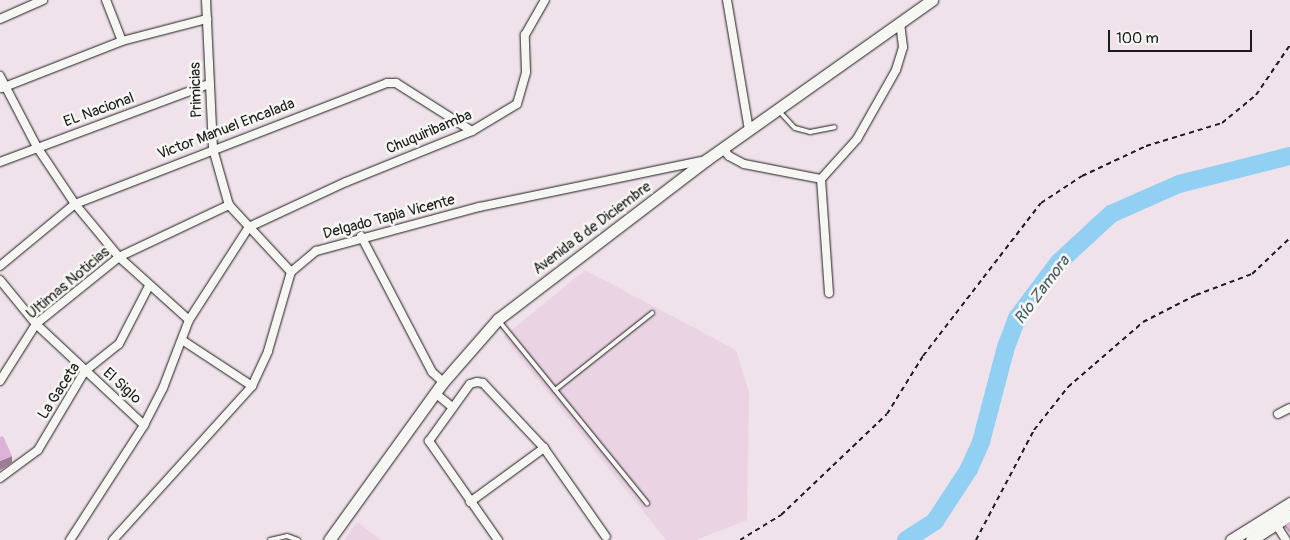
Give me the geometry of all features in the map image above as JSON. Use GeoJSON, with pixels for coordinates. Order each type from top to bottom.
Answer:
{"type":"FeatureCollection","features":[{"type":"Feature","properties":{"kind":"main road","name":"Avenida 8 de Diciembre"},"geometry":{"type":"LineString","coordinates":[[329,540],[443,382],[498,319],[706,160],[932,0]]}},
{"type":"Feature","properties":{"kind":"main road"},"geometry":{"type":"LineString","coordinates":[[1251,540],[1290,503]]}},
{"type":"Feature","properties":{"kind":"main road"},"geometry":{"type":"LineString","coordinates":[[1231,540],[1273,520],[1290,515]]}},
{"type":"Feature","properties":{"kind":"street"},"geometry":{"type":"LineString","coordinates":[[0,19],[43,0]]}},
{"type":"Feature","properties":{"kind":"street"},"geometry":{"type":"LineString","coordinates":[[106,0],[122,41]]}},
{"type":"Feature","properties":{"kind":"street","name":"Primicias"},"geometry":{"type":"LineString","coordinates":[[206,0],[212,149],[229,205],[291,272]]}},
{"type":"Feature","properties":{"kind":"street","name":"Chuquiribamba"},"geometry":{"type":"LineString","coordinates":[[249,228],[346,182],[472,131],[517,104],[526,72],[525,35],[545,0]]}},
{"type":"Feature","properties":{"kind":"street"},"geometry":{"type":"LineString","coordinates":[[727,0],[749,130]]}},
{"type":"Feature","properties":{"kind":"street"},"geometry":{"type":"LineString","coordinates":[[2,88],[122,41],[207,19]]}},
{"type":"Feature","properties":{"kind":"street"},"geometry":{"type":"LineString","coordinates":[[829,292],[821,179],[857,139],[896,70],[903,47],[900,24]]}},
{"type":"Feature","properties":{"kind":"street"},"geometry":{"type":"LineString","coordinates":[[0,76],[2,88],[37,147],[75,204],[119,257],[189,320]]}},
{"type":"Feature","properties":{"kind":"street","name":"Victor Manuel Encalada"},"geometry":{"type":"LineString","coordinates":[[0,266],[75,204],[387,82],[396,83],[472,131]]}},
{"type":"Feature","properties":{"kind":"street","name":"EL Nacional"},"geometry":{"type":"LineString","coordinates":[[0,162],[208,84]]}},
{"type":"Feature","properties":{"kind":"street"},"geometry":{"type":"LineString","coordinates":[[723,149],[729,156],[744,164],[821,179]]}},
{"type":"Feature","properties":{"kind":"street","name":"Delgado Tapia Vicente"},"geometry":{"type":"LineString","coordinates":[[291,272],[316,251],[361,236],[479,207],[706,160]]}},
{"type":"Feature","properties":{"kind":"street","name":"Ultimas Noticias"},"geometry":{"type":"LineString","coordinates":[[0,381],[36,324],[119,257],[229,205]]}},
{"type":"Feature","properties":{"kind":"street"},"geometry":{"type":"LineString","coordinates":[[70,540],[144,425],[189,320],[249,228]]}},
{"type":"Feature","properties":{"kind":"street"},"geometry":{"type":"LineString","coordinates":[[361,236],[432,372],[443,382]]}},
{"type":"Feature","properties":{"kind":"street"},"geometry":{"type":"LineString","coordinates":[[113,540],[252,386],[268,351],[291,272]]}},
{"type":"Feature","properties":{"kind":"street","name":"El Siglo"},"geometry":{"type":"LineString","coordinates":[[0,280],[36,324],[85,372],[144,425]]}},
{"type":"Feature","properties":{"kind":"street","name":"La Gaceta"},"geometry":{"type":"LineString","coordinates":[[0,478],[38,450],[85,372],[119,344],[149,286]]}},
{"type":"Feature","properties":{"kind":"street"},"geometry":{"type":"LineString","coordinates":[[182,340],[252,386]]}},
{"type":"Feature","properties":{"kind":"street"},"geometry":{"type":"LineString","coordinates":[[498,540],[429,441],[470,384],[484,383],[544,448],[606,537]]}},
{"type":"Feature","properties":{"kind":"street"},"geometry":{"type":"LineString","coordinates":[[435,393],[452,407]]}},
{"type":"Feature","properties":{"kind":"street"},"geometry":{"type":"LineString","coordinates":[[1278,414],[1290,408]]}},
{"type":"Feature","properties":{"kind":"street"},"geometry":{"type":"LineString","coordinates":[[470,502],[544,448]]}},
{"type":"Feature","properties":{"kind":"street"},"geometry":{"type":"LineString","coordinates":[[1273,520],[1286,540]]}},
{"type":"Feature","properties":{"kind":"lane"},"geometry":{"type":"LineString","coordinates":[[777,110],[795,128],[810,132],[835,127]]}},
{"type":"Feature","properties":{"kind":"lane"},"geometry":{"type":"LineString","coordinates":[[555,390],[652,313]]}},
{"type":"Feature","properties":{"kind":"lane"},"geometry":{"type":"LineString","coordinates":[[498,319],[647,503]]}},
{"type":"Feature","properties":{"kind":"lane"},"geometry":{"type":"LineString","coordinates":[[270,540],[287,536],[298,540]]}},
{"type":"Feature","properties":{"kind":"path"},"geometry":{"type":"LineString","coordinates":[[740,540],[781,515],[887,414],[923,356],[1041,203],[1082,176],[1146,146],[1222,123],[1256,95],[1290,45]]}},
{"type":"Feature","properties":{"kind":"path"},"geometry":{"type":"LineString","coordinates":[[976,540],[1034,430],[1068,386],[1143,322],[1196,295],[1252,274],[1290,238]]}},
{"type":"Feature","properties":{"kind":"shaded area"},"geometry":{"type":"Polygon","coordinates":[[[585,270],[736,350],[749,392],[747,520],[696,540],[666,540],[503,337],[585,270]]]}},
{"type":"Feature","properties":{"kind":"shaded area"},"geometry":{"type":"Polygon","coordinates":[[[357,522],[381,540],[344,540],[357,522]]]}},
{"type":"Feature","properties":{"kind":"building"},"geometry":{"type":"Polygon","coordinates":[[[3,436],[12,456],[0,461],[0,437],[3,436]]]}},
{"type":"Feature","properties":{"kind":"building"},"geometry":{"type":"Polygon","coordinates":[[[1290,522],[1290,530],[1286,525],[1290,522]]]}},
{"type":"Feature","properties":{"kind":"waterway","name":"Río Zamora"},"geometry":{"type":"LineString","coordinates":[[906,540],[935,521],[969,469],[981,442],[1006,347],[1017,318],[1059,262],[1111,214],[1179,184],[1290,156]]}}]}
